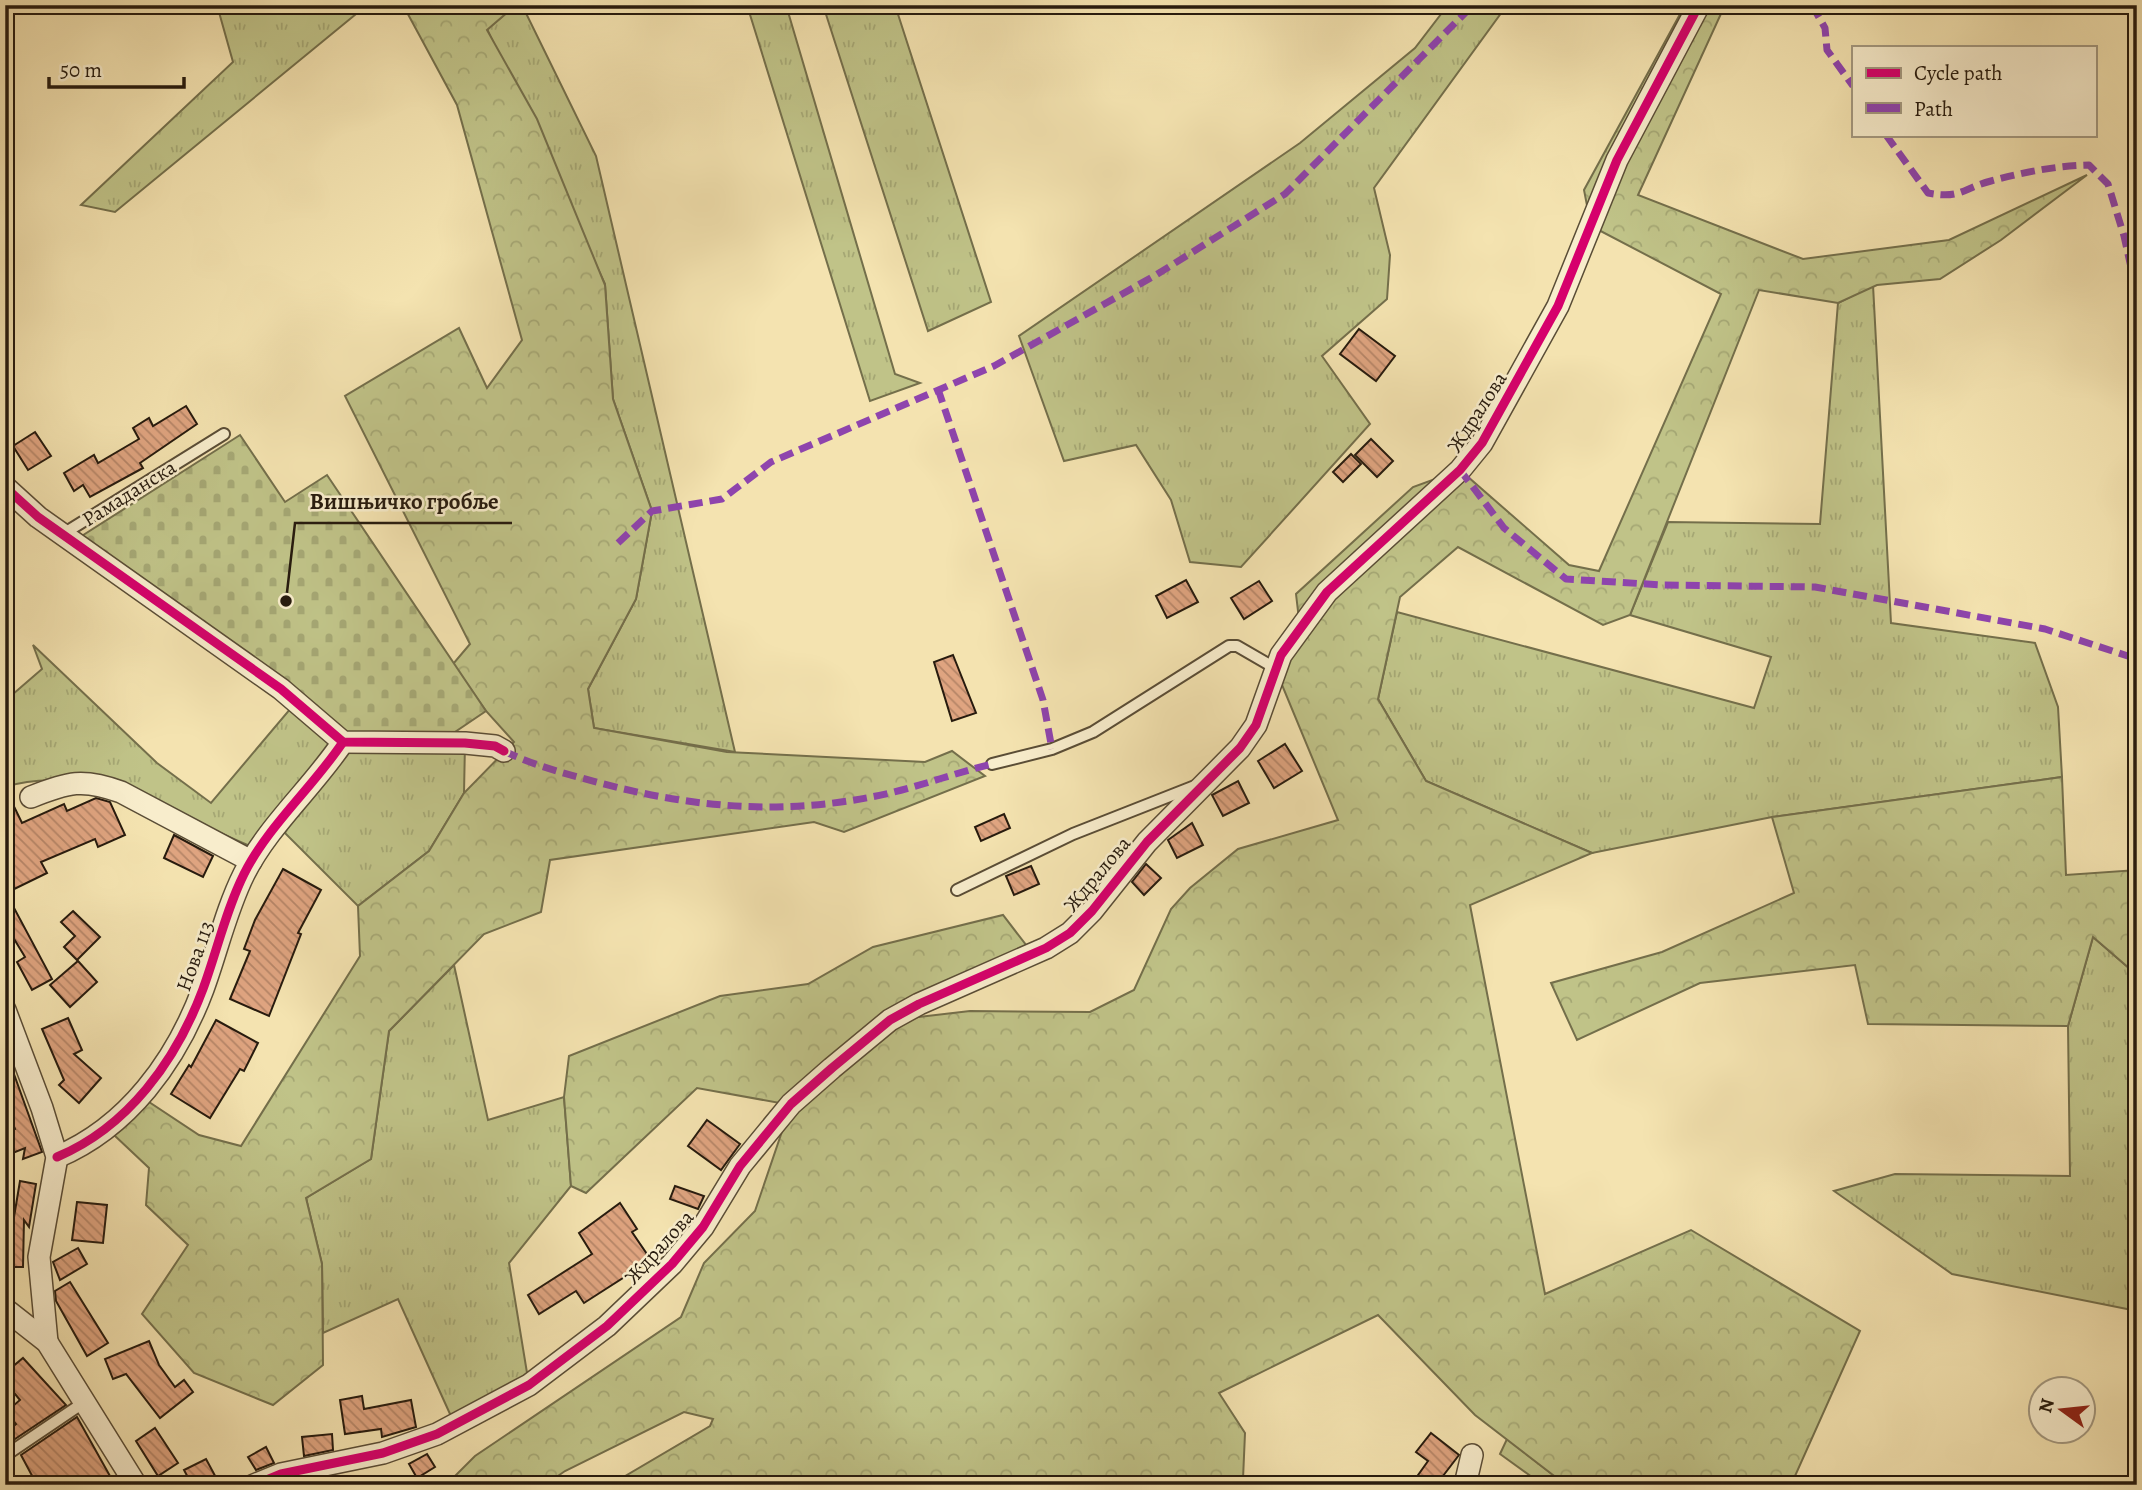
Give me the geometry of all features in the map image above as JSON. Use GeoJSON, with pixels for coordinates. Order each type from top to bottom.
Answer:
{"type":"FeatureCollection","features":[{"type":"Feature","properties":{"kind":"street","name":"Ждралова"},"geometry":{"type":"LineString","coordinates":[[254,1485],[281,1474],[383,1453],[437,1434],[529,1385],[607,1326],[672,1264],[703,1227],[740,1166],[791,1104],[890,1020],[919,1004],[1046,948],[1070,933],[1092,911],[1147,842],[1240,748],[1256,724],[1275,668],[1327,592],[1460,470],[1482,443],[1558,306],[1617,160],[1699,5]]}},
{"type":"Feature","properties":{"kind":"street","name":"Рамаданска"},"geometry":{"type":"LineString","coordinates":[[5,486],[63,534]]}},
{"type":"Feature","properties":{"kind":"street"},"geometry":{"type":"LineString","coordinates":[[63,534],[281,689],[343,742],[466,743],[495,746],[504,751]]}},
{"type":"Feature","properties":{"kind":"street","name":"Нова 113"},"geometry":{"type":"LineString","coordinates":[[57,1157],[83,1145],[111,1125],[160,1073],[194,1011],[236,893],[251,861],[343,742]]}},
{"type":"Feature","properties":{"kind":"street"},"geometry":{"type":"LineString","coordinates":[[31,797],[66,783],[99,784],[121,792],[251,861]]}},
{"type":"Feature","properties":{"kind":"street"},"geometry":{"type":"LineString","coordinates":[[5,1010],[43,1108],[57,1157],[55,1181],[39,1257],[47,1342]]}},
{"type":"Feature","properties":{"kind":"street"},"geometry":{"type":"LineString","coordinates":[[5,1309],[47,1342],[136,1485]]}},
{"type":"Feature","properties":{"kind":"street"},"geometry":{"type":"LineString","coordinates":[[1465,1485],[1472,1455]]}},
{"type":"Feature","properties":{"kind":"lane","name":"Рамаданска"},"geometry":{"type":"LineString","coordinates":[[63,534],[224,434]]}},
{"type":"Feature","properties":{"kind":"lane"},"geometry":{"type":"LineString","coordinates":[[992,764],[1052,749],[1093,732],[1229,646],[1237,646],[1275,668]]}},
{"type":"Feature","properties":{"kind":"lane","name":"Ждралова"},"geometry":{"type":"LineString","coordinates":[[957,890],[1073,834],[1205,783]]}},
{"type":"Feature","properties":{"kind":"lane"},"geometry":{"type":"LineString","coordinates":[[9,1453],[83,1403]]}},
{"type":"Feature","properties":{"kind":"green space"},"geometry":{"type":"Polygon","coordinates":[[[217,5],[367,5],[115,212],[81,205],[233,62],[217,5]]]}},
{"type":"Feature","properties":{"kind":"green space"},"geometry":{"type":"Polygon","coordinates":[[[403,5],[516,5],[487,30],[537,119],[605,285],[613,399],[652,511],[636,599],[588,689],[594,728],[727,752],[925,762],[952,751],[985,776],[844,832],[814,822],[550,860],[541,912],[484,934],[389,1031],[371,1159],[306,1198],[322,1264],[323,1365],[273,1405],[194,1373],[142,1314],[188,1245],[146,1205],[149,1168],[114,1135],[149,1102],[199,1135],[241,1146],[360,956],[358,906],[429,851],[464,793],[514,742],[486,711],[453,664],[470,644],[345,396],[459,328],[487,388],[522,340],[457,105],[403,5]]]}},
{"type":"Feature","properties":{"kind":"green space"},"geometry":{"type":"Polygon","coordinates":[[[516,5],[522,5],[596,156],[735,752],[594,728],[588,689],[636,599],[652,511],[613,399],[605,284],[487,29],[516,5]]]}},
{"type":"Feature","properties":{"kind":"green space"},"geometry":{"type":"Polygon","coordinates":[[[747,5],[786,5],[895,374],[920,383],[870,401],[747,5]]]}},
{"type":"Feature","properties":{"kind":"green space"},"geometry":{"type":"Polygon","coordinates":[[[823,5],[895,5],[991,302],[928,331],[823,5]]]}},
{"type":"Feature","properties":{"kind":"green space"},"geometry":{"type":"Polygon","coordinates":[[[1448,5],[1507,5],[1374,188],[1390,255],[1387,299],[1322,356],[1370,424],[1241,567],[1190,562],[1171,500],[1136,445],[1064,461],[1019,336],[1300,143],[1415,48],[1448,5]]]}},
{"type":"Feature","properties":{"kind":"green space"},"geometry":{"type":"Polygon","coordinates":[[[1685,5],[1725,5],[1638,195],[1803,259],[1949,240],[2087,175],[2001,240],[1940,279],[1877,285],[1838,303],[1759,290],[1630,615],[1603,625],[1458,547],[1400,597],[1378,699],[1426,781],[1592,853],[1470,905],[1545,1294],[1691,1230],[1860,1331],[1791,1485],[1566,1485],[1475,1415],[1378,1315],[1219,1393],[1245,1433],[1243,1479],[1134,1485],[610,1485],[710,1426],[713,1419],[684,1412],[565,1471],[545,1485],[446,1485],[475,1456],[681,1317],[704,1263],[755,1211],[791,1105],[697,1088],[586,1193],[571,1186],[564,1097],[569,1056],[720,996],[808,984],[873,947],[1003,915],[1033,954],[893,1020],[970,1011],[1090,1012],[1134,990],[1171,909],[1190,888],[1238,849],[1338,820],[1275,668],[1300,628],[1296,594],[1413,487],[1460,470],[1569,565],[1599,571],[1721,294],[1591,226],[1584,190],[1685,5]]]}},
{"type":"Feature","properties":{"kind":"green space"},"geometry":{"type":"Polygon","coordinates":[[[1873,285],[1891,623],[2035,643],[2058,707],[2062,777],[1772,817],[1592,853],[1426,781],[1378,699],[1397,612],[1754,708],[1771,657],[1630,615],[1668,522],[1820,524],[1838,303],[1873,285]]]}},
{"type":"Feature","properties":{"kind":"green space"},"geometry":{"type":"Polygon","coordinates":[[[240,435],[285,502],[327,475],[486,711],[446,738],[353,742],[77,539],[240,435]]]}},
{"type":"Feature","properties":{"kind":"green space"},"geometry":{"type":"Polygon","coordinates":[[[33,645],[157,763],[211,803],[296,702],[465,743],[464,793],[429,851],[358,906],[278,826],[250,846],[161,807],[99,786],[67,781],[36,781],[5,787],[5,701],[42,669],[33,645]]]}},
{"type":"Feature","properties":{"kind":"green space"},"geometry":{"type":"Polygon","coordinates":[[[2062,777],[2066,875],[2137,870],[2137,975],[2093,937],[2068,1026],[1868,1024],[1855,965],[1700,983],[1577,1040],[1551,983],[1662,952],[1794,893],[1772,817],[2062,777]]]}},
{"type":"Feature","properties":{"kind":"green space"},"geometry":{"type":"Polygon","coordinates":[[[2093,937],[2137,975],[2137,1311],[1952,1274],[1834,1191],[1895,1174],[2070,1176],[2068,1026],[2093,937]]]}},
{"type":"Feature","properties":{"kind":"green space"},"geometry":{"type":"Polygon","coordinates":[[[454,965],[488,1120],[564,1097],[571,1186],[509,1263],[529,1385],[455,1425],[398,1299],[323,1333],[322,1264],[306,1198],[371,1159],[389,1031],[454,965]]]}},
{"type":"Feature","properties":{"kind":"green space"},"geometry":{"type":"Polygon","coordinates":[[[1507,1439],[1566,1485],[1543,1485],[1500,1454],[1507,1439]]]}},
{"type":"Feature","properties":{"kind":"building"},"geometry":{"type":"Polygon","coordinates":[[[1359,329],[1395,356],[1376,381],[1340,354],[1359,329]]]}},
{"type":"Feature","properties":{"kind":"building"},"geometry":{"type":"Polygon","coordinates":[[[186,406],[197,424],[140,463],[143,468],[90,497],[83,485],[74,491],[64,473],[94,455],[98,463],[139,439],[133,428],[149,418],[153,426],[186,406]]]}},
{"type":"Feature","properties":{"kind":"building"},"geometry":{"type":"Polygon","coordinates":[[[35,432],[51,456],[28,470],[13,446],[35,432]]]}},
{"type":"Feature","properties":{"kind":"building"},"geometry":{"type":"Polygon","coordinates":[[[1371,439],[1393,461],[1377,477],[1355,455],[1371,439]]]}},
{"type":"Feature","properties":{"kind":"building"},"geometry":{"type":"Polygon","coordinates":[[[1351,454],[1361,464],[1343,482],[1333,472],[1351,454]]]}},
{"type":"Feature","properties":{"kind":"building"},"geometry":{"type":"Polygon","coordinates":[[[1186,580],[1198,602],[1167,618],[1156,596],[1186,580]]]}},
{"type":"Feature","properties":{"kind":"building"},"geometry":{"type":"Polygon","coordinates":[[[1259,581],[1272,601],[1244,619],[1231,598],[1259,581]]]}},
{"type":"Feature","properties":{"kind":"building"},"geometry":{"type":"Polygon","coordinates":[[[953,655],[976,713],[952,721],[934,662],[953,655]]]}},
{"type":"Feature","properties":{"kind":"building"},"geometry":{"type":"Polygon","coordinates":[[[1285,744],[1302,771],[1274,788],[1258,761],[1285,744]]]}},
{"type":"Feature","properties":{"kind":"building"},"geometry":{"type":"Polygon","coordinates":[[[1238,781],[1249,803],[1223,816],[1212,795],[1238,781]]]}},
{"type":"Feature","properties":{"kind":"building"},"geometry":{"type":"Polygon","coordinates":[[[5,788],[22,823],[64,804],[67,811],[96,798],[110,802],[125,835],[98,847],[95,839],[41,862],[47,873],[6,893],[52,979],[32,990],[17,962],[25,957],[5,924],[5,788]]]}},
{"type":"Feature","properties":{"kind":"building"},"geometry":{"type":"Polygon","coordinates":[[[1004,814],[1010,828],[981,841],[975,827],[1004,814]]]}},
{"type":"Feature","properties":{"kind":"building"},"geometry":{"type":"Polygon","coordinates":[[[1192,823],[1203,845],[1177,858],[1168,840],[1192,823]]]}},
{"type":"Feature","properties":{"kind":"building"},"geometry":{"type":"Polygon","coordinates":[[[174,835],[213,856],[203,877],[164,858],[174,835]]]}},
{"type":"Feature","properties":{"kind":"building"},"geometry":{"type":"Polygon","coordinates":[[[1146,864],[1161,878],[1144,895],[1132,882],[1146,864]]]}},
{"type":"Feature","properties":{"kind":"building"},"geometry":{"type":"Polygon","coordinates":[[[1031,866],[1039,884],[1014,895],[1006,876],[1031,866]]]}},
{"type":"Feature","properties":{"kind":"building"},"geometry":{"type":"Polygon","coordinates":[[[283,869],[321,890],[298,933],[301,934],[269,1016],[230,999],[250,951],[244,949],[255,920],[283,869]]]}},
{"type":"Feature","properties":{"kind":"building"},"geometry":{"type":"Polygon","coordinates":[[[73,911],[100,937],[77,960],[64,947],[75,936],[61,922],[73,911]]]}},
{"type":"Feature","properties":{"kind":"building"},"geometry":{"type":"Polygon","coordinates":[[[78,961],[97,982],[70,1007],[50,985],[78,961]]]}},
{"type":"Feature","properties":{"kind":"building"},"geometry":{"type":"Polygon","coordinates":[[[68,1018],[82,1050],[74,1054],[101,1078],[79,1103],[59,1085],[64,1080],[42,1029],[68,1018]]]}},
{"type":"Feature","properties":{"kind":"building"},"geometry":{"type":"Polygon","coordinates":[[[216,1020],[258,1043],[244,1071],[240,1069],[210,1118],[171,1094],[189,1065],[191,1067],[216,1020]]]}},
{"type":"Feature","properties":{"kind":"building"},"geometry":{"type":"Polygon","coordinates":[[[6,1052],[42,1152],[23,1159],[25,1148],[5,1156],[5,1133],[15,1129],[5,1104],[6,1052]]]}},
{"type":"Feature","properties":{"kind":"building"},"geometry":{"type":"Polygon","coordinates":[[[707,1120],[740,1144],[721,1170],[688,1146],[707,1120]]]}},
{"type":"Feature","properties":{"kind":"building"},"geometry":{"type":"Polygon","coordinates":[[[20,1181],[36,1184],[29,1227],[24,1220],[23,1267],[5,1267],[5,1241],[10,1241],[20,1181]]]}},
{"type":"Feature","properties":{"kind":"building"},"geometry":{"type":"Polygon","coordinates":[[[675,1186],[704,1196],[698,1209],[670,1199],[675,1186]]]}},
{"type":"Feature","properties":{"kind":"building"},"geometry":{"type":"Polygon","coordinates":[[[77,1202],[107,1205],[103,1243],[72,1240],[77,1202]]]}},
{"type":"Feature","properties":{"kind":"building"},"geometry":{"type":"Polygon","coordinates":[[[620,1203],[637,1229],[632,1232],[651,1260],[584,1303],[576,1291],[539,1314],[528,1295],[592,1254],[579,1233],[620,1203]]]}},
{"type":"Feature","properties":{"kind":"building"},"geometry":{"type":"Polygon","coordinates":[[[78,1248],[87,1264],[60,1280],[53,1262],[78,1248]]]}},
{"type":"Feature","properties":{"kind":"building"},"geometry":{"type":"Polygon","coordinates":[[[70,1282],[108,1343],[87,1356],[56,1301],[55,1291],[70,1282]]]}},
{"type":"Feature","properties":{"kind":"building"},"geometry":{"type":"Polygon","coordinates":[[[149,1341],[159,1365],[175,1387],[184,1380],[193,1392],[160,1418],[126,1374],[113,1379],[105,1359],[149,1341]]]}},
{"type":"Feature","properties":{"kind":"building"},"geometry":{"type":"Polygon","coordinates":[[[23,1358],[66,1405],[12,1441],[5,1433],[16,1424],[6,1412],[20,1400],[5,1382],[5,1373],[23,1358]]]}},
{"type":"Feature","properties":{"kind":"building"},"geometry":{"type":"Polygon","coordinates":[[[362,1396],[364,1409],[411,1400],[416,1427],[382,1437],[381,1429],[345,1434],[340,1400],[362,1396]]]}},
{"type":"Feature","properties":{"kind":"building"},"geometry":{"type":"Polygon","coordinates":[[[77,1417],[115,1485],[37,1485],[21,1455],[77,1417]]]}},
{"type":"Feature","properties":{"kind":"building"},"geometry":{"type":"Polygon","coordinates":[[[155,1428],[178,1463],[158,1476],[136,1441],[155,1428]]]}},
{"type":"Feature","properties":{"kind":"building"},"geometry":{"type":"Polygon","coordinates":[[[1431,1433],[1459,1455],[1436,1485],[1411,1485],[1428,1461],[1416,1452],[1431,1433]]]}},
{"type":"Feature","properties":{"kind":"building"},"geometry":{"type":"Polygon","coordinates":[[[332,1434],[333,1450],[304,1456],[302,1437],[332,1434]]]}},
{"type":"Feature","properties":{"kind":"building"},"geometry":{"type":"Polygon","coordinates":[[[266,1447],[274,1463],[256,1470],[248,1457],[266,1447]]]}},
{"type":"Feature","properties":{"kind":"building"},"geometry":{"type":"Polygon","coordinates":[[[427,1454],[435,1467],[417,1478],[409,1464],[427,1454]]]}},
{"type":"Feature","properties":{"kind":"building"},"geometry":{"type":"Polygon","coordinates":[[[206,1459],[220,1485],[192,1485],[184,1470],[206,1459]]]}},
{"type":"Feature","properties":{"kind":"marked path"},"geometry":{"type":"LineString","coordinates":[[618,543],[652,511],[722,499],[771,462],[994,366],[1156,275],[1285,194],[1473,5]]}},
{"type":"Feature","properties":{"kind":"marked path"},"geometry":{"type":"LineString","coordinates":[[1812,5],[1825,28],[1827,50],[1852,85]]}},
{"type":"Feature","properties":{"kind":"marked path"},"geometry":{"type":"LineString","coordinates":[[1887,136],[1928,193],[1939,195],[1955,194],[2015,175],[2089,165],[2108,184],[2124,236],[2137,294]]}},
{"type":"Feature","properties":{"kind":"marked path"},"geometry":{"type":"LineString","coordinates":[[938,389],[1043,700],[1052,749]]}},
{"type":"Feature","properties":{"kind":"marked path"},"geometry":{"type":"LineString","coordinates":[[1460,470],[1504,528],[1566,579],[1663,585],[1815,587],[2045,629],[2137,659]]}},
{"type":"Feature","properties":{"kind":"marked path"},"geometry":{"type":"LineString","coordinates":[[504,751],[551,769],[636,792],[708,804],[780,807],[816,805],[890,793],[992,764]]}},
{"type":"Feature","properties":{"kind":"cycle path"},"geometry":{"type":"LineString","coordinates":[[254,1485],[281,1474],[383,1453],[437,1434],[529,1385],[607,1326],[672,1264],[703,1227],[740,1166],[791,1104],[832,1068],[890,1020],[919,1004],[1046,948],[1070,933],[1092,911],[1147,842],[1240,748],[1256,725],[1281,655],[1327,592],[1460,470],[1482,443],[1558,306],[1617,160],[1699,5]]}},
{"type":"Feature","properties":{"kind":"cycle path"},"geometry":{"type":"LineString","coordinates":[[5,487],[38,517],[281,689],[343,742],[465,743],[495,746],[504,751]]}},
{"type":"Feature","properties":{"kind":"cycle path"},"geometry":{"type":"LineString","coordinates":[[57,1157],[106,1128],[127,1110],[164,1066],[192,1016],[244,874],[265,839],[343,742]]}},
{"type":"Feature","properties":{"kind":"place","name":"Вишњичко гробље"},"geometry":{"type":"Point","coordinates":[286,601]}}]}
